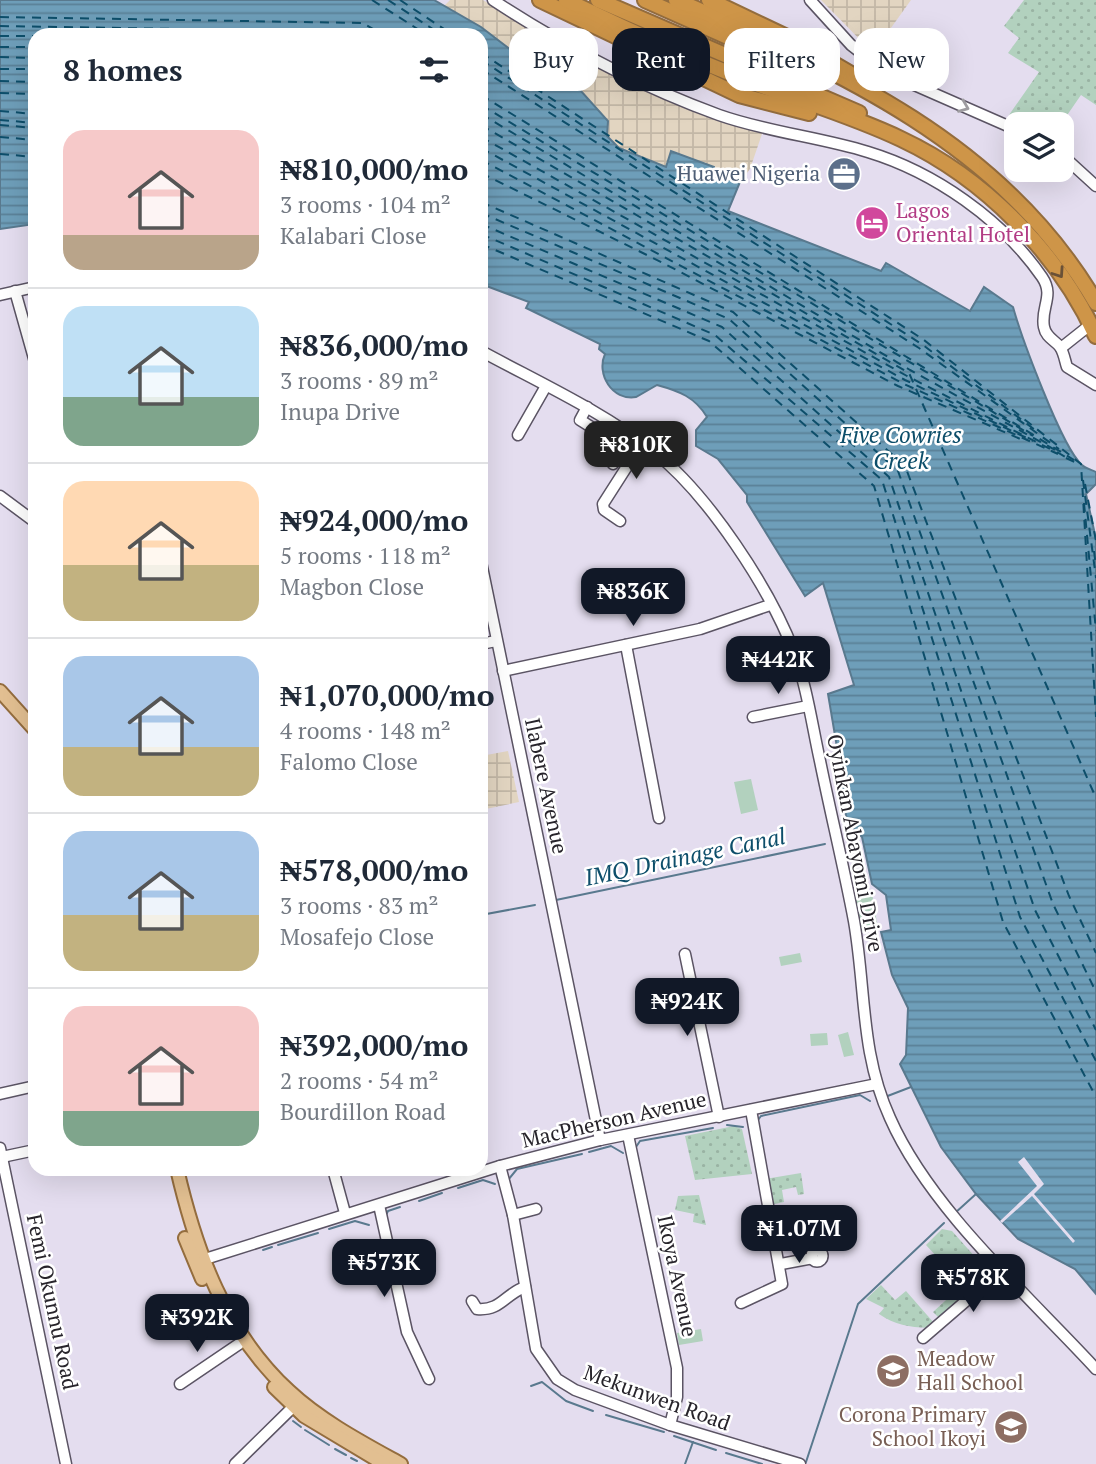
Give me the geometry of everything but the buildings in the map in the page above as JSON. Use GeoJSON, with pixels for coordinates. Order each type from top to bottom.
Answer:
{"type":"FeatureCollection","features":[{"type":"Feature","properties":{"kind":"highway"},"geometry":{"type":"LineString","coordinates":[[540,0],[739,95],[884,132]]}},
{"type":"Feature","properties":{"kind":"highway"},"geometry":{"type":"LineString","coordinates":[[566,0],[665,47],[884,132],[938,160]]}},
{"type":"Feature","properties":{"kind":"highway"},"geometry":{"type":"LineString","coordinates":[[597,0],[893,128],[985,195],[1024,230],[1053,264],[1093,329]]}},
{"type":"Feature","properties":{"kind":"highway"},"geometry":{"type":"LineString","coordinates":[[645,0],[927,127]]}},
{"type":"Feature","properties":{"kind":"highway"},"geometry":{"type":"LineString","coordinates":[[676,0],[806,60],[927,127],[981,165],[1023,204],[1053,237],[1096,303]]}},
{"type":"Feature","properties":{"kind":"highway"},"geometry":{"type":"LineString","coordinates":[[709,0],[793,40],[899,101],[927,127]]}},
{"type":"Feature","properties":{"kind":"highway"},"geometry":{"type":"LineString","coordinates":[[1080,275],[1096,289]]}},
{"type":"Feature","properties":{"kind":"main road"},"geometry":{"type":"LineString","coordinates":[[0,681],[28,710]]}},
{"type":"Feature","properties":{"kind":"main road"},"geometry":{"type":"LineString","coordinates":[[0,691],[28,722]]}},
{"type":"Feature","properties":{"kind":"main road"},"geometry":{"type":"LineString","coordinates":[[171,1176],[191,1255],[209,1294],[239,1344],[293,1407],[384,1464]]}},
{"type":"Feature","properties":{"kind":"main road"},"geometry":{"type":"LineString","coordinates":[[179,1176],[193,1237],[202,1260],[217,1294],[245,1339],[288,1391],[347,1433],[401,1464]]}},
{"type":"Feature","properties":{"kind":"street"},"geometry":{"type":"LineString","coordinates":[[493,0],[578,52],[703,108],[733,119],[869,152],[911,169],[948,191],[998,228],[1042,277],[1049,298],[1044,330],[1061,348],[1067,367],[1096,385]]}},
{"type":"Feature","properties":{"kind":"street"},"geometry":{"type":"LineString","coordinates":[[810,0],[850,45],[887,74],[1004,124]]}},
{"type":"Feature","properties":{"kind":"street"},"geometry":{"type":"LineString","coordinates":[[1074,166],[1096,186]]}},
{"type":"Feature","properties":{"kind":"street"},"geometry":{"type":"LineString","coordinates":[[0,295],[28,288]]}},
{"type":"Feature","properties":{"kind":"street"},"geometry":{"type":"LineString","coordinates":[[15,291],[28,337]]}},
{"type":"Feature","properties":{"kind":"street"},"geometry":{"type":"LineString","coordinates":[[1061,348],[1093,329]]}},
{"type":"Feature","properties":{"kind":"street","name":"Oyinkan Abayomi Drive"},"geometry":{"type":"LineString","coordinates":[[488,355],[587,407],[642,443],[671,468],[702,502],[744,558],[792,648],[808,706],[853,920],[864,1031],[877,1084],[900,1140],[927,1183],[1096,1369]]}},
{"type":"Feature","properties":{"kind":"street"},"geometry":{"type":"LineString","coordinates":[[518,435],[546,386]]}},
{"type":"Feature","properties":{"kind":"street"},"geometry":{"type":"LineString","coordinates":[[587,407],[580,421],[623,447],[613,464]]}},
{"type":"Feature","properties":{"kind":"street"},"geometry":{"type":"LineString","coordinates":[[620,521],[604,510],[603,504],[642,443]]}},
{"type":"Feature","properties":{"kind":"street"},"geometry":{"type":"LineString","coordinates":[[0,496],[28,517]]}},
{"type":"Feature","properties":{"kind":"street","name":"Ilabere Avenue"},"geometry":{"type":"LineString","coordinates":[[488,599],[600,1140]]}},
{"type":"Feature","properties":{"kind":"street"},"geometry":{"type":"LineString","coordinates":[[503,671],[700,629],[770,605]]}},
{"type":"Feature","properties":{"kind":"street"},"geometry":{"type":"LineString","coordinates":[[488,643],[496,641]]}},
{"type":"Feature","properties":{"kind":"street"},"geometry":{"type":"LineString","coordinates":[[626,645],[659,818]]}},
{"type":"Feature","properties":{"kind":"street"},"geometry":{"type":"LineString","coordinates":[[753,718],[808,706]]}},
{"type":"Feature","properties":{"kind":"street"},"geometry":{"type":"LineString","coordinates":[[685,954],[719,1116]]}},
{"type":"Feature","properties":{"kind":"street","name":"MacPherson Avenue"},"geometry":{"type":"LineString","coordinates":[[488,1168],[600,1140],[877,1084]]}},
{"type":"Feature","properties":{"kind":"street"},"geometry":{"type":"LineString","coordinates":[[0,1094],[28,1088]]}},
{"type":"Feature","properties":{"kind":"street"},"geometry":{"type":"LineString","coordinates":[[741,1303],[782,1284],[781,1264],[751,1110]]}},
{"type":"Feature","properties":{"kind":"street","name":"Ikoya Avenue"},"geometry":{"type":"LineString","coordinates":[[628,1135],[677,1368],[677,1397],[670,1425]]}},
{"type":"Feature","properties":{"kind":"street"},"geometry":{"type":"LineString","coordinates":[[1,1157],[28,1151]]}},
{"type":"Feature","properties":{"kind":"street","name":"Femi Okunnu Road"},"geometry":{"type":"LineString","coordinates":[[1,1157],[66,1464]]}},
{"type":"Feature","properties":{"kind":"street","name":"Mekunwen Road"},"geometry":{"type":"LineString","coordinates":[[500,1166],[513,1214],[536,1349],[557,1379],[575,1391],[670,1425],[800,1464]]}},
{"type":"Feature","properties":{"kind":"street"},"geometry":{"type":"LineString","coordinates":[[335,1176],[345,1213]]}},
{"type":"Feature","properties":{"kind":"street","name":"MacPherson Avenue"},"geometry":{"type":"LineString","coordinates":[[202,1260],[345,1213],[379,1205],[458,1176]]}},
{"type":"Feature","properties":{"kind":"street"},"geometry":{"type":"LineString","coordinates":[[379,1205],[407,1332],[429,1380]]}},
{"type":"Feature","properties":{"kind":"street"},"geometry":{"type":"LineString","coordinates":[[513,1214],[536,1209]]}},
{"type":"Feature","properties":{"kind":"street"},"geometry":{"type":"LineString","coordinates":[[781,1264],[813,1258]]}},
{"type":"Feature","properties":{"kind":"street"},"geometry":{"type":"LineString","coordinates":[[923,1338],[1003,1269]]}},
{"type":"Feature","properties":{"kind":"street"},"geometry":{"type":"LineString","coordinates":[[472,1301],[477,1309],[491,1309],[503,1304],[511,1293],[525,1287]]}},
{"type":"Feature","properties":{"kind":"street"},"geometry":{"type":"LineString","coordinates":[[180,1384],[239,1344]]}},
{"type":"Feature","properties":{"kind":"street"},"geometry":{"type":"LineString","coordinates":[[235,1464],[293,1407]]}},
{"type":"Feature","properties":{"kind":"shaded area"},"geometry":{"type":"Polygon","coordinates":[[[450,0],[483,0],[527,28],[509,28],[509,48],[488,32],[488,28],[481,27],[444,6],[450,0]]]}},
{"type":"Feature","properties":{"kind":"shaded area"},"geometry":{"type":"Polygon","coordinates":[[[821,0],[911,0],[891,28],[854,28],[854,34],[821,0]]]}},
{"type":"Feature","properties":{"kind":"shaded area"},"geometry":{"type":"Polygon","coordinates":[[[598,68],[612,74],[612,91],[653,91],[723,121],[763,131],[750,169],[740,182],[714,176],[672,151],[666,167],[619,148],[570,91],[598,91],[598,68]]]}},
{"type":"Feature","properties":{"kind":"shaded area"},"geometry":{"type":"Polygon","coordinates":[[[508,751],[519,802],[488,809],[488,755],[508,751]]]}},
{"type":"Feature","properties":{"kind":"green space"},"geometry":{"type":"Polygon","coordinates":[[[1024,0],[1096,0],[1096,105],[1081,95],[1069,112],[1011,112],[1039,72],[1008,53],[1019,38],[1004,26],[1024,0]]]}},
{"type":"Feature","properties":{"kind":"green space"},"geometry":{"type":"Polygon","coordinates":[[[751,779],[758,810],[741,814],[734,782],[751,779]]]}},
{"type":"Feature","properties":{"kind":"green space"},"geometry":{"type":"Polygon","coordinates":[[[872,893],[878,929],[859,932],[854,896],[872,893]]]}},
{"type":"Feature","properties":{"kind":"green space"},"geometry":{"type":"Polygon","coordinates":[[[800,953],[802,962],[781,966],[779,957],[800,953]]]}},
{"type":"Feature","properties":{"kind":"green space"},"geometry":{"type":"Polygon","coordinates":[[[848,1032],[854,1055],[844,1057],[838,1035],[848,1032]]]}},
{"type":"Feature","properties":{"kind":"green space"},"geometry":{"type":"Polygon","coordinates":[[[827,1033],[828,1045],[811,1046],[810,1034],[827,1033]]]}},
{"type":"Feature","properties":{"kind":"green space"},"geometry":{"type":"Polygon","coordinates":[[[734,1126],[742,1129],[752,1174],[695,1180],[685,1136],[734,1126]]]}},
{"type":"Feature","properties":{"kind":"green space"},"geometry":{"type":"Polygon","coordinates":[[[801,1173],[804,1194],[798,1195],[796,1187],[782,1190],[784,1202],[770,1205],[765,1179],[801,1173]]]}},
{"type":"Feature","properties":{"kind":"green space"},"geometry":{"type":"Polygon","coordinates":[[[699,1195],[706,1225],[693,1222],[694,1214],[675,1210],[678,1196],[699,1195]]]}},
{"type":"Feature","properties":{"kind":"green space"},"geometry":{"type":"Polygon","coordinates":[[[942,1229],[952,1231],[984,1267],[982,1280],[970,1290],[941,1254],[937,1257],[926,1245],[942,1229]]]}},
{"type":"Feature","properties":{"kind":"green space"},"geometry":{"type":"Polygon","coordinates":[[[881,1285],[895,1300],[906,1291],[934,1323],[928,1328],[908,1326],[879,1314],[884,1308],[866,1299],[881,1285]]]}},
{"type":"Feature","properties":{"kind":"green space"},"geometry":{"type":"Polygon","coordinates":[[[958,1289],[964,1296],[939,1318],[933,1312],[958,1289]]]}},
{"type":"Feature","properties":{"kind":"green space"},"geometry":{"type":"Polygon","coordinates":[[[701,1329],[703,1341],[679,1345],[677,1333],[701,1329]]]}},
{"type":"Feature","properties":{"kind":"water","name":"Five Cowries Creek"},"geometry":{"type":"Polygon","coordinates":[[[0,0],[434,0],[482,28],[28,28],[28,225],[0,229],[0,0]]]}},
{"type":"Feature","properties":{"kind":"water","name":"Five Cowries Creek"},"geometry":{"type":"Polygon","coordinates":[[[488,32],[509,48],[509,91],[581,91],[608,121],[607,136],[619,148],[666,167],[671,151],[714,167],[714,176],[740,182],[728,211],[881,271],[886,263],[970,311],[984,287],[1013,307],[1033,365],[1064,437],[1082,465],[1096,472],[1096,484],[1086,494],[1096,539],[1096,1294],[1075,1269],[1018,1239],[976,1194],[941,1147],[900,1064],[906,1055],[908,1008],[892,975],[881,932],[891,930],[886,895],[872,884],[862,837],[848,823],[843,803],[843,783],[828,694],[854,685],[823,583],[805,596],[747,502],[747,495],[718,459],[696,446],[696,430],[707,417],[697,404],[679,392],[657,385],[636,397],[620,395],[608,384],[605,377],[605,354],[599,349],[600,344],[526,308],[529,302],[488,287],[488,32]]]}},
{"type":"Feature","properties":{"kind":"pier"},"geometry":{"type":"Polygon","coordinates":[[[1024,1157],[1044,1184],[1034,1194],[1075,1241],[1073,1243],[1032,1196],[1002,1223],[1000,1221],[1037,1186],[1018,1162],[1024,1157]]]}},
{"type":"Feature","properties":{"kind":"waterway","name":"IMQ Drainage Canal"},"geometry":{"type":"LineString","coordinates":[[556,900],[825,844]]}},
{"type":"Feature","properties":{"kind":"waterway","name":"IMQ Drainage Canal"},"geometry":{"type":"LineString","coordinates":[[488,914],[535,905]]}},
{"type":"Feature","properties":{"kind":"waterway"},"geometry":{"type":"LineString","coordinates":[[885,1097],[911,1087]]}},
{"type":"Feature","properties":{"kind":"waterway"},"geometry":{"type":"LineString","coordinates":[[758,1120],[761,1116],[860,1095],[870,1101]]}},
{"type":"Feature","properties":{"kind":"waterway"},"geometry":{"type":"LineString","coordinates":[[727,1125],[743,1127]]}},
{"type":"Feature","properties":{"kind":"waterway"},"geometry":{"type":"LineString","coordinates":[[634,1150],[640,1141],[713,1128]]}},
{"type":"Feature","properties":{"kind":"waterway"},"geometry":{"type":"LineString","coordinates":[[589,1152],[611,1146],[623,1153]]}},
{"type":"Feature","properties":{"kind":"waterway"},"geometry":{"type":"LineString","coordinates":[[508,1180],[517,1169],[582,1154]]}},
{"type":"Feature","properties":{"kind":"waterway"},"geometry":{"type":"LineString","coordinates":[[458,1188],[483,1180],[495,1184]]}},
{"type":"Feature","properties":{"kind":"waterway"},"geometry":{"type":"LineString","coordinates":[[419,1201],[442,1193]]}},
{"type":"Feature","properties":{"kind":"waterway"},"geometry":{"type":"LineString","coordinates":[[955,1213],[976,1194]]}},
{"type":"Feature","properties":{"kind":"waterway"},"geometry":{"type":"LineString","coordinates":[[385,1217],[388,1211],[400,1207]]}},
{"type":"Feature","properties":{"kind":"waterway"},"geometry":{"type":"LineString","coordinates":[[329,1229],[355,1221],[369,1225]]}},
{"type":"Feature","properties":{"kind":"waterway"},"geometry":{"type":"LineString","coordinates":[[806,1462],[858,1304],[944,1223]]}},
{"type":"Feature","properties":{"kind":"waterway"},"geometry":{"type":"LineString","coordinates":[[278,1245],[318,1233]]}},
{"type":"Feature","properties":{"kind":"waterway"},"geometry":{"type":"LineString","coordinates":[[263,1250],[272,1247]]}},
{"type":"Feature","properties":{"kind":"waterway"},"geometry":{"type":"LineString","coordinates":[[531,1386],[542,1382],[566,1401],[593,1411]]}},
{"type":"Feature","properties":{"kind":"waterway"},"geometry":{"type":"LineString","coordinates":[[606,1415],[664,1432]]}},
{"type":"Feature","properties":{"kind":"waterway"},"geometry":{"type":"LineString","coordinates":[[293,1421],[301,1427]]}},
{"type":"Feature","properties":{"kind":"waterway"},"geometry":{"type":"LineString","coordinates":[[305,1430],[329,1445]]}},
{"type":"Feature","properties":{"kind":"waterway"},"geometry":{"type":"LineString","coordinates":[[674,1436],[716,1450]]}},
{"type":"Feature","properties":{"kind":"waterway"},"geometry":{"type":"LineString","coordinates":[[685,1464],[693,1442]]}},
{"type":"Feature","properties":{"kind":"waterway"},"geometry":{"type":"LineString","coordinates":[[335,1449],[346,1455]]}},
{"type":"Feature","properties":{"kind":"waterway"},"geometry":{"type":"LineString","coordinates":[[726,1453],[762,1464]]}},
{"type":"Feature","properties":{"kind":"waterway"},"geometry":{"type":"LineString","coordinates":[[351,1458],[357,1461]]}},
{"type":"Feature","properties":{"kind":"ferry route"},"geometry":{"type":"LineString","coordinates":[[372,0],[416,28]]}},
{"type":"Feature","properties":{"kind":"ferry route"},"geometry":{"type":"LineString","coordinates":[[388,0],[431,28]]}},
{"type":"Feature","properties":{"kind":"ferry route"},"geometry":{"type":"LineString","coordinates":[[400,0],[442,28]]}},
{"type":"Feature","properties":{"kind":"ferry route"},"geometry":{"type":"LineString","coordinates":[[0,17],[363,23],[371,28]]}},
{"type":"Feature","properties":{"kind":"ferry route"},"geometry":{"type":"LineString","coordinates":[[0,26],[120,28]]}},
{"type":"Feature","properties":{"kind":"ferry route"},"geometry":{"type":"LineString","coordinates":[[0,36],[28,36]]}},
{"type":"Feature","properties":{"kind":"ferry route"},"geometry":{"type":"LineString","coordinates":[[0,47],[28,47]]}},
{"type":"Feature","properties":{"kind":"ferry route"},"geometry":{"type":"LineString","coordinates":[[0,57],[28,58]]}},
{"type":"Feature","properties":{"kind":"ferry route"},"geometry":{"type":"LineString","coordinates":[[488,58],[924,340],[1081,464],[1096,717]]}},
{"type":"Feature","properties":{"kind":"ferry route"},"geometry":{"type":"LineString","coordinates":[[488,65],[923,345],[1039,433]]}},
{"type":"Feature","properties":{"kind":"ferry route"},"geometry":{"type":"LineString","coordinates":[[0,69],[28,69]]}},
{"type":"Feature","properties":{"kind":"ferry route"},"geometry":{"type":"LineString","coordinates":[[488,73],[919,348],[1059,449]]}},
{"type":"Feature","properties":{"kind":"ferry route"},"geometry":{"type":"LineString","coordinates":[[0,81],[28,82]]}},
{"type":"Feature","properties":{"kind":"ferry route"},"geometry":{"type":"LineString","coordinates":[[0,93],[28,94]]}},
{"type":"Feature","properties":{"kind":"ferry route"},"geometry":{"type":"LineString","coordinates":[[488,99],[1074,460]]}},
{"type":"Feature","properties":{"kind":"ferry route"},"geometry":{"type":"LineString","coordinates":[[488,109],[1033,436]]}},
{"type":"Feature","properties":{"kind":"ferry route"},"geometry":{"type":"LineString","coordinates":[[0,111],[28,113]]}},
{"type":"Feature","properties":{"kind":"ferry route"},"geometry":{"type":"LineString","coordinates":[[488,118],[910,370],[1059,452]]}},
{"type":"Feature","properties":{"kind":"ferry route"},"geometry":{"type":"LineString","coordinates":[[0,120],[28,122]]}},
{"type":"Feature","properties":{"kind":"ferry route"},"geometry":{"type":"LineString","coordinates":[[0,125],[28,127]]}},
{"type":"Feature","properties":{"kind":"ferry route"},"geometry":{"type":"LineString","coordinates":[[488,129],[909,373],[1096,798]]}},
{"type":"Feature","properties":{"kind":"ferry route"},"geometry":{"type":"LineString","coordinates":[[0,137],[28,139]]}},
{"type":"Feature","properties":{"kind":"ferry route"},"geometry":{"type":"LineString","coordinates":[[488,141],[907,376],[1052,450]]}},
{"type":"Feature","properties":{"kind":"ferry route"},"geometry":{"type":"LineString","coordinates":[[488,152],[905,380],[1033,441]]}},
{"type":"Feature","properties":{"kind":"ferry route"},"geometry":{"type":"LineString","coordinates":[[0,154],[28,156]]}},
{"type":"Feature","properties":{"kind":"ferry route"},"geometry":{"type":"LineString","coordinates":[[488,164],[904,384],[1058,454]]}},
{"type":"Feature","properties":{"kind":"ferry route"},"geometry":{"type":"LineString","coordinates":[[488,176],[663,263],[898,386],[1025,441]]}},
{"type":"Feature","properties":{"kind":"ferry route"},"geometry":{"type":"LineString","coordinates":[[488,205],[733,312],[905,466],[1069,896],[1096,953]]}},
{"type":"Feature","properties":{"kind":"ferry route"},"geometry":{"type":"LineString","coordinates":[[488,216],[729,319],[898,471],[1053,904],[1096,992]]}},
{"type":"Feature","properties":{"kind":"ferry route"},"geometry":{"type":"LineString","coordinates":[[488,227],[722,327],[889,477],[1035,910],[1096,1030]]}},
{"type":"Feature","properties":{"kind":"ferry route"},"geometry":{"type":"LineString","coordinates":[[488,237],[715,335],[882,480],[1020,917],[1096,1061]]}},
{"type":"Feature","properties":{"kind":"ferry route"},"geometry":{"type":"LineString","coordinates":[[488,247],[709,341],[874,486],[1003,922],[1096,1097]]}},
{"type":"Feature","properties":{"kind":"ferry route"},"geometry":{"type":"LineString","coordinates":[[1057,452],[1067,458]]}},
{"type":"Feature","properties":{"kind":"ferry route"},"geometry":{"type":"LineString","coordinates":[[1066,458],[1077,463]]}},
{"type":"Feature","properties":{"kind":"ferry route"},"geometry":{"type":"LineString","coordinates":[[1083,480],[1096,578]]}},
{"type":"Feature","properties":{"kind":"ferry route"},"geometry":{"type":"LineString","coordinates":[[1085,484],[1096,541]]}},
{"type":"Feature","properties":{"kind":"ferry route"},"geometry":{"type":"LineString","coordinates":[[1084,503],[1096,631]]}},
{"type":"Feature","properties":{"kind":"ferry route"},"geometry":{"type":"LineString","coordinates":[[1094,551],[1096,567]]}},
{"type":"Feature","properties":{"kind":"place","name":"Huawei Nigeria"},"geometry":{"type":"Point","coordinates":[844,174]}},
{"type":"Feature","properties":{"kind":"place","name":"Lagos Oriental Hotel"},"geometry":{"type":"Point","coordinates":[872,223]}},
{"type":"Feature","properties":{"kind":"place","name":"Meadow Hall School"},"geometry":{"type":"Point","coordinates":[893,1371]}},
{"type":"Feature","properties":{"kind":"place","name":"Corona Primary School Ikoyi"},"geometry":{"type":"Point","coordinates":[1011,1427]}}]}
